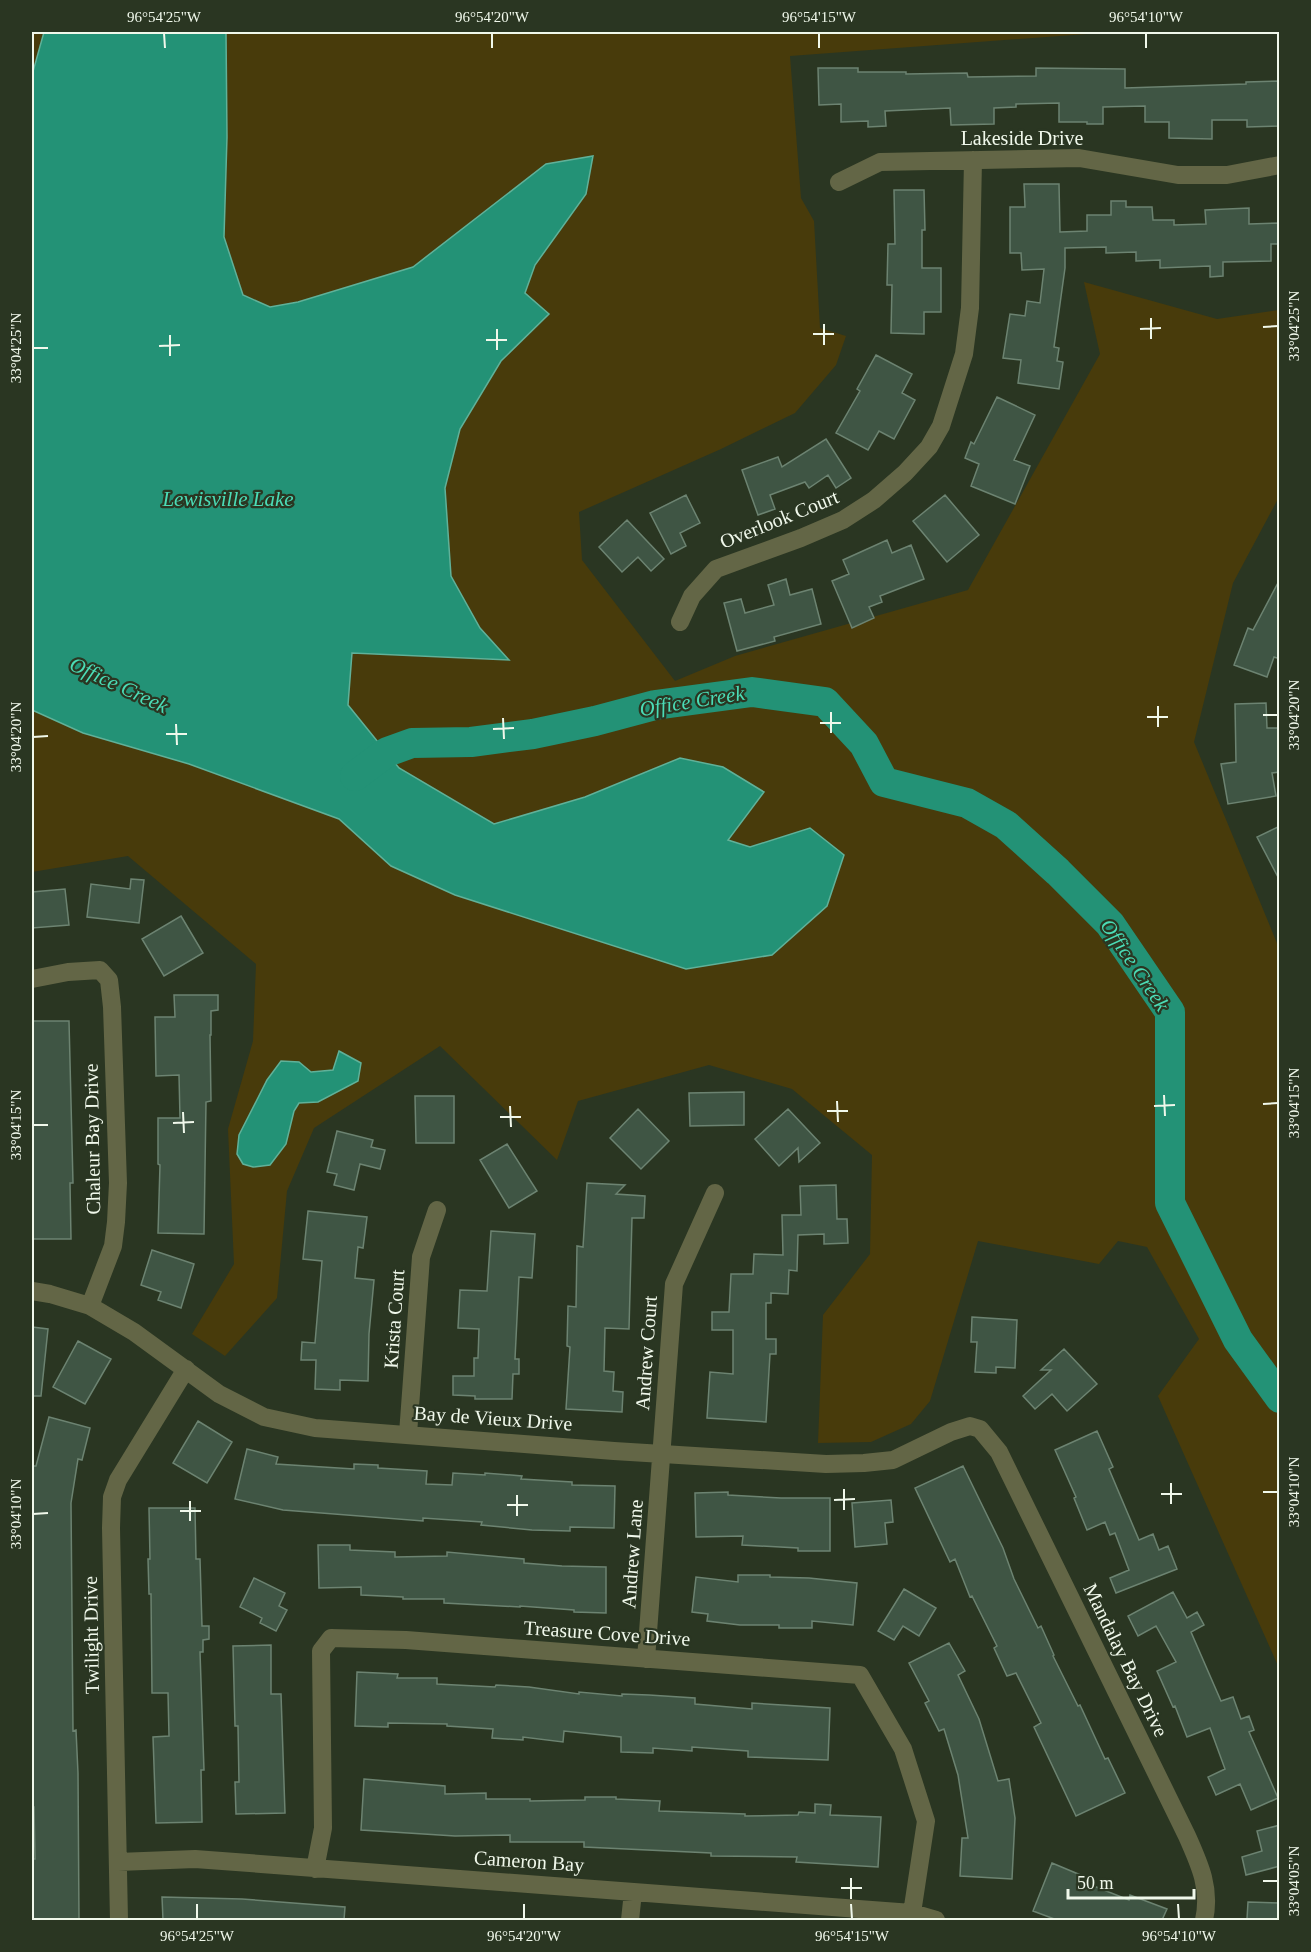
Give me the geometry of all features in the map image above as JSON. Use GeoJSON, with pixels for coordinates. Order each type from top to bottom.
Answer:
{"type":"FeatureCollection","features":[{"type":"Feature","properties":{"kind":"street","name":"Lakeside Drive"},"geometry":{"type":"LineString","coordinates":[[839,182],[880,162],[1079,158],[1178,175],[1227,175],[1280,165]]}},
{"type":"Feature","properties":{"kind":"street","name":"Overlook Court"},"geometry":{"type":"LineString","coordinates":[[680,622],[692,596],[716,569],[843,520],[874,500],[905,473],[929,447],[941,426],[964,354],[970,308],[972,160]]}},
{"type":"Feature","properties":{"kind":"street","name":"Chaleur Bay Drive"},"geometry":{"type":"LineString","coordinates":[[32,979],[69,972],[100,970],[109,980],[112,1007],[118,1183],[113,1246],[90,1306]]}},
{"type":"Feature","properties":{"kind":"street","name":"Andrew Court"},"geometry":{"type":"LineString","coordinates":[[662,1454],[674,1284],[715,1193]]}},
{"type":"Feature","properties":{"kind":"street","name":"Krista Court"},"geometry":{"type":"LineString","coordinates":[[408,1434],[421,1257],[437,1210]]}},
{"type":"Feature","properties":{"kind":"street","name":"Bay de Vieux Drive"},"geometry":{"type":"LineString","coordinates":[[32,1291],[90,1306],[134,1332],[219,1394],[264,1417],[315,1428],[826,1464],[893,1460],[951,1432],[970,1426],[980,1428]]}},
{"type":"Feature","properties":{"kind":"street","name":"Twilight Drive"},"geometry":{"type":"LineString","coordinates":[[119,1920],[112,1497],[118,1480],[186,1369]]}},
{"type":"Feature","properties":{"kind":"street","name":"Mandalay Bay Drive"},"geometry":{"type":"LineString","coordinates":[[980,1428],[999,1452],[1187,1836],[1203,1873],[1207,1907],[1204,1920]]}},
{"type":"Feature","properties":{"kind":"street","name":"Andrew Lane"},"geometry":{"type":"LineString","coordinates":[[646,1659],[662,1454]]}},
{"type":"Feature","properties":{"kind":"street","name":"Treasure Cove Drive"},"geometry":{"type":"LineString","coordinates":[[315,1869],[323,1828],[321,1651],[331,1638],[406,1640],[860,1675],[903,1749],[926,1821],[912,1913]]}},
{"type":"Feature","properties":{"kind":"street","name":"Cameron Bay"},"geometry":{"type":"LineString","coordinates":[[118,1862],[195,1859],[912,1913],[936,1920]]}},
{"type":"Feature","properties":{"kind":"street"},"geometry":{"type":"LineString","coordinates":[[630,1920],[633,1892]]}},
{"type":"Feature","properties":{"kind":"shaded area"},"geometry":{"type":"Polygon","coordinates":[[[32,32],[44,32],[32,75],[32,32]]]}},
{"type":"Feature","properties":{"kind":"shaded area"},"geometry":{"type":"Polygon","coordinates":[[[226,32],[1114,32],[790,56],[801,198],[814,221],[820,328],[846,336],[836,365],[795,413],[721,449],[579,512],[582,560],[675,681],[735,656],[968,590],[1100,354],[1084,282],[1217,319],[1279,310],[1279,497],[1233,583],[1194,742],[1279,948],[1279,1668],[1158,1396],[1199,1339],[1147,1247],[1118,1241],[1099,1264],[978,1241],[930,1401],[911,1424],[871,1442],[818,1443],[823,1315],[870,1254],[872,1155],[792,1089],[709,1065],[578,1101],[557,1160],[440,1046],[314,1128],[287,1191],[277,1298],[225,1356],[192,1334],[234,1264],[228,1129],[253,1041],[256,964],[128,856],[32,872],[32,710],[83,733],[189,764],[340,819],[391,866],[455,895],[575,933],[810,828],[750,847],[585,797],[494,824],[399,768],[348,705],[352,653],[509,660],[480,628],[451,576],[445,488],[460,429],[501,361],[548,315],[525,293],[535,265],[586,194],[593,156],[546,164],[413,267],[298,302],[270,307],[243,295],[224,237],[227,137],[226,32]]]}},
{"type":"Feature","properties":{"kind":"water","name":"Lewisville Lake"},"geometry":{"type":"Polygon","coordinates":[[[44,32],[226,32],[227,137],[224,237],[243,295],[270,307],[298,302],[413,267],[546,164],[593,156],[586,194],[535,265],[525,293],[549,314],[501,361],[460,429],[445,488],[451,576],[480,628],[509,660],[352,653],[348,705],[399,768],[494,824],[585,797],[680,758],[723,767],[764,792],[728,840],[750,847],[810,828],[844,855],[827,906],[772,955],[686,969],[455,895],[391,866],[339,819],[189,764],[83,733],[32,710],[32,75],[44,32]]]}},
{"type":"Feature","properties":{"kind":"water"},"geometry":{"type":"Polygon","coordinates":[[[339,1051],[361,1063],[358,1081],[318,1102],[299,1103],[294,1111],[286,1144],[270,1165],[253,1167],[243,1164],[237,1154],[239,1135],[267,1080],[281,1061],[299,1062],[311,1072],[333,1070],[339,1051]]]}},
{"type":"Feature","properties":{"kind":"building"},"geometry":{"type":"Polygon","coordinates":[[[818,68],[858,68],[858,72],[906,72],[906,74],[967,73],[968,77],[1036,76],[1036,68],[1125,69],[1125,88],[1280,81],[1280,126],[1247,127],[1247,120],[1212,120],[1212,139],[1169,138],[1169,122],[1145,122],[1145,106],[1103,107],[1103,124],[1087,124],[1087,122],[1059,122],[1059,103],[1016,104],[1016,107],[994,108],[994,124],[951,125],[950,108],[885,111],[886,126],[868,127],[868,121],[841,122],[841,104],[819,105],[818,68]]]}},
{"type":"Feature","properties":{"kind":"building"},"geometry":{"type":"Polygon","coordinates":[[[1024,184],[1059,184],[1060,232],[1087,231],[1087,215],[1111,215],[1111,201],[1126,201],[1126,207],[1152,207],[1153,220],[1174,220],[1174,225],[1206,224],[1205,210],[1249,208],[1249,224],[1280,223],[1280,244],[1271,244],[1271,261],[1223,262],[1223,276],[1210,277],[1210,266],[1160,268],[1160,260],[1136,261],[1136,252],[1106,253],[1106,247],[1065,248],[1065,268],[1054,347],[1059,348],[1057,361],[1063,362],[1059,389],[1018,383],[1021,360],[1003,358],[1010,314],[1025,316],[1027,301],[1040,303],[1044,269],[1022,270],[1021,253],[1010,253],[1010,207],[1025,207],[1024,184]]]}},
{"type":"Feature","properties":{"kind":"building"},"geometry":{"type":"Polygon","coordinates":[[[894,190],[924,190],[925,230],[922,230],[922,268],[941,268],[941,312],[924,312],[924,334],[891,333],[892,285],[887,285],[888,244],[895,244],[894,190]]]}},
{"type":"Feature","properties":{"kind":"building"},"geometry":{"type":"Polygon","coordinates":[[[876,355],[912,374],[902,393],[915,400],[894,439],[879,431],[868,450],[836,433],[860,391],[857,389],[876,355]]]}},
{"type":"Feature","properties":{"kind":"building"},"geometry":{"type":"Polygon","coordinates":[[[997,397],[1035,415],[1014,460],[1030,466],[1015,504],[971,486],[979,464],[965,458],[971,442],[974,444],[997,397]]]}},
{"type":"Feature","properties":{"kind":"building"},"geometry":{"type":"Polygon","coordinates":[[[826,439],[851,478],[836,488],[828,475],[809,488],[805,482],[770,495],[775,509],[758,515],[742,470],[778,457],[782,467],[826,439]]]}},
{"type":"Feature","properties":{"kind":"building"},"geometry":{"type":"Polygon","coordinates":[[[686,495],[700,523],[680,533],[686,546],[671,554],[650,513],[686,495]]]}},
{"type":"Feature","properties":{"kind":"building"},"geometry":{"type":"Polygon","coordinates":[[[945,495],[979,535],[947,562],[913,521],[945,495]]]}},
{"type":"Feature","properties":{"kind":"building"},"geometry":{"type":"Polygon","coordinates":[[[627,520],[664,559],[651,571],[638,557],[622,572],[599,547],[627,520]]]}},
{"type":"Feature","properties":{"kind":"building"},"geometry":{"type":"Polygon","coordinates":[[[887,540],[892,553],[911,545],[924,579],[880,596],[882,602],[869,607],[874,618],[852,628],[832,581],[849,574],[843,560],[887,540]]]}},
{"type":"Feature","properties":{"kind":"building"},"geometry":{"type":"Polygon","coordinates":[[[786,579],[790,595],[812,589],[821,624],[774,637],[775,641],[737,651],[724,603],[741,599],[745,613],[774,605],[768,585],[786,579]]]}},
{"type":"Feature","properties":{"kind":"building"},"geometry":{"type":"Polygon","coordinates":[[[1280,579],[1280,659],[1274,657],[1267,677],[1234,665],[1248,628],[1253,630],[1280,579]]]}},
{"type":"Feature","properties":{"kind":"building"},"geometry":{"type":"Polygon","coordinates":[[[1266,703],[1267,728],[1280,728],[1280,772],[1272,773],[1276,796],[1228,804],[1221,764],[1236,762],[1235,704],[1266,703]]]}},
{"type":"Feature","properties":{"kind":"building"},"geometry":{"type":"Polygon","coordinates":[[[1280,826],[1280,881],[1257,837],[1280,826]]]}},
{"type":"Feature","properties":{"kind":"building"},"geometry":{"type":"Polygon","coordinates":[[[131,879],[144,880],[139,923],[87,917],[91,884],[130,889],[131,879]]]}},
{"type":"Feature","properties":{"kind":"building"},"geometry":{"type":"Polygon","coordinates":[[[65,889],[69,925],[32,928],[32,892],[65,889]]]}},
{"type":"Feature","properties":{"kind":"building"},"geometry":{"type":"Polygon","coordinates":[[[181,916],[203,953],[164,976],[142,939],[181,916]]]}},
{"type":"Feature","properties":{"kind":"building"},"geometry":{"type":"Polygon","coordinates":[[[174,995],[218,995],[218,1010],[211,1011],[211,1101],[206,1102],[204,1234],[158,1233],[160,1165],[158,1164],[158,1118],[180,1118],[179,1075],[156,1076],[155,1017],[175,1017],[174,995]]]}},
{"type":"Feature","properties":{"kind":"building"},"geometry":{"type":"Polygon","coordinates":[[[32,1021],[69,1021],[73,1183],[70,1183],[71,1239],[32,1239],[32,1021]]]}},
{"type":"Feature","properties":{"kind":"building"},"geometry":{"type":"Polygon","coordinates":[[[744,1092],[744,1125],[690,1126],[689,1093],[744,1092]]]}},
{"type":"Feature","properties":{"kind":"building"},"geometry":{"type":"Polygon","coordinates":[[[415,1096],[454,1096],[454,1143],[416,1143],[415,1096]]]}},
{"type":"Feature","properties":{"kind":"building"},"geometry":{"type":"Polygon","coordinates":[[[638,1109],[669,1141],[641,1169],[610,1138],[638,1109]]]}},
{"type":"Feature","properties":{"kind":"building"},"geometry":{"type":"Polygon","coordinates":[[[788,1109],[820,1143],[799,1162],[798,1148],[779,1166],[755,1139],[788,1109]]]}},
{"type":"Feature","properties":{"kind":"building"},"geometry":{"type":"Polygon","coordinates":[[[337,1131],[373,1140],[371,1147],[385,1150],[380,1169],[360,1164],[354,1190],[334,1185],[337,1174],[327,1172],[337,1131]]]}},
{"type":"Feature","properties":{"kind":"building"},"geometry":{"type":"Polygon","coordinates":[[[507,1144],[537,1191],[509,1208],[480,1160],[507,1144]]]}},
{"type":"Feature","properties":{"kind":"building"},"geometry":{"type":"Polygon","coordinates":[[[587,1183],[625,1185],[616,1194],[645,1196],[644,1218],[632,1218],[629,1329],[605,1328],[604,1371],[614,1372],[613,1391],[623,1392],[622,1412],[566,1409],[570,1347],[567,1346],[568,1306],[576,1307],[577,1246],[583,1247],[587,1183]]]}},
{"type":"Feature","properties":{"kind":"building"},"geometry":{"type":"Polygon","coordinates":[[[836,1185],[837,1219],[847,1219],[848,1243],[824,1244],[824,1234],[798,1235],[797,1271],[789,1270],[788,1294],[771,1293],[771,1303],[766,1303],[766,1339],[776,1339],[776,1354],[770,1354],[766,1422],[707,1418],[710,1372],[733,1374],[733,1330],[712,1330],[712,1312],[729,1312],[731,1274],[753,1274],[754,1254],[783,1255],[782,1215],[801,1215],[800,1186],[836,1185]]]}},
{"type":"Feature","properties":{"kind":"building"},"geometry":{"type":"Polygon","coordinates":[[[308,1211],[367,1217],[363,1248],[358,1247],[355,1278],[374,1280],[368,1381],[340,1380],[340,1390],[315,1389],[316,1360],[301,1360],[302,1342],[315,1343],[322,1261],[303,1259],[308,1211]]]}},
{"type":"Feature","properties":{"kind":"building"},"geometry":{"type":"Polygon","coordinates":[[[491,1231],[535,1234],[532,1278],[519,1277],[515,1359],[519,1359],[519,1374],[513,1374],[512,1399],[475,1399],[475,1396],[453,1395],[453,1376],[474,1376],[474,1358],[478,1358],[479,1329],[458,1328],[460,1290],[487,1291],[491,1231]]]}},
{"type":"Feature","properties":{"kind":"building"},"geometry":{"type":"Polygon","coordinates":[[[152,1250],[194,1264],[181,1308],[158,1300],[161,1292],[141,1285],[152,1250]]]}},
{"type":"Feature","properties":{"kind":"building"},"geometry":{"type":"Polygon","coordinates":[[[972,1317],[1017,1320],[1015,1368],[996,1367],[996,1373],[975,1372],[977,1342],[971,1342],[972,1317]]]}},
{"type":"Feature","properties":{"kind":"building"},"geometry":{"type":"Polygon","coordinates":[[[32,1327],[48,1329],[41,1396],[32,1396],[32,1327]]]}},
{"type":"Feature","properties":{"kind":"building"},"geometry":{"type":"Polygon","coordinates":[[[78,1341],[111,1359],[85,1404],[53,1387],[78,1341]]]}},
{"type":"Feature","properties":{"kind":"building"},"geometry":{"type":"Polygon","coordinates":[[[1064,1349],[1097,1384],[1067,1411],[1052,1394],[1035,1409],[1023,1396],[1051,1370],[1041,1370],[1064,1349]]]}},
{"type":"Feature","properties":{"kind":"building"},"geometry":{"type":"Polygon","coordinates":[[[49,1417],[90,1428],[82,1460],[78,1459],[71,1503],[73,1731],[76,1730],[78,1773],[79,1920],[32,1920],[32,1859],[35,1859],[34,1807],[32,1807],[32,1466],[36,1466],[49,1417]]]}},
{"type":"Feature","properties":{"kind":"building"},"geometry":{"type":"Polygon","coordinates":[[[198,1421],[232,1442],[207,1483],[173,1463],[198,1421]]]}},
{"type":"Feature","properties":{"kind":"building"},"geometry":{"type":"Polygon","coordinates":[[[1097,1431],[1113,1467],[1109,1469],[1139,1540],[1153,1534],[1159,1550],[1168,1546],[1177,1569],[1116,1593],[1110,1578],[1129,1570],[1115,1533],[1110,1535],[1105,1522],[1087,1530],[1074,1498],[1076,1497],[1055,1450],[1097,1431]]]}},
{"type":"Feature","properties":{"kind":"building"},"geometry":{"type":"Polygon","coordinates":[[[247,1449],[278,1457],[276,1464],[354,1469],[354,1464],[378,1465],[378,1468],[427,1471],[426,1484],[452,1485],[453,1473],[485,1475],[485,1473],[522,1476],[521,1479],[572,1482],[572,1485],[615,1486],[614,1528],[570,1527],[570,1531],[532,1530],[481,1525],[482,1522],[423,1518],[423,1521],[283,1510],[235,1499],[247,1449]]]}},
{"type":"Feature","properties":{"kind":"building"},"geometry":{"type":"Polygon","coordinates":[[[963,1466],[1003,1548],[1014,1579],[1038,1628],[1041,1626],[1078,1706],[1080,1705],[1105,1759],[1108,1758],[1125,1793],[1076,1816],[1034,1727],[1041,1723],[1016,1673],[1007,1676],[994,1648],[997,1646],[972,1596],[970,1597],[955,1559],[950,1562],[915,1488],[963,1466]]]}},
{"type":"Feature","properties":{"kind":"building"},"geometry":{"type":"Polygon","coordinates":[[[728,1492],[728,1495],[830,1498],[830,1551],[798,1551],[798,1548],[742,1545],[743,1536],[696,1537],[695,1493],[728,1492]]]}},
{"type":"Feature","properties":{"kind":"building"},"geometry":{"type":"Polygon","coordinates":[[[891,1500],[893,1522],[885,1523],[887,1544],[855,1547],[852,1503],[891,1500]]]}},
{"type":"Feature","properties":{"kind":"building"},"geometry":{"type":"Polygon","coordinates":[[[149,1508],[195,1508],[196,1559],[200,1559],[202,1626],[209,1626],[209,1639],[203,1640],[203,1652],[200,1652],[204,1770],[201,1770],[202,1822],[156,1823],[153,1737],[169,1736],[168,1693],[152,1693],[151,1594],[149,1594],[148,1559],[150,1559],[149,1508]]]}},
{"type":"Feature","properties":{"kind":"building"},"geometry":{"type":"Polygon","coordinates":[[[318,1545],[350,1545],[350,1550],[395,1552],[395,1557],[447,1556],[447,1552],[524,1559],[524,1563],[606,1567],[606,1613],[444,1603],[444,1599],[403,1599],[403,1597],[361,1595],[361,1587],[319,1588],[318,1545]]]}},
{"type":"Feature","properties":{"kind":"building"},"geometry":{"type":"Polygon","coordinates":[[[738,1575],[770,1575],[770,1577],[857,1583],[853,1625],[812,1621],[812,1628],[740,1625],[707,1621],[708,1614],[692,1612],[696,1577],[738,1582],[738,1575]]]}},
{"type":"Feature","properties":{"kind":"building"},"geometry":{"type":"Polygon","coordinates":[[[254,1578],[285,1593],[279,1606],[287,1610],[276,1631],[260,1623],[262,1618],[240,1607],[254,1578]]]}},
{"type":"Feature","properties":{"kind":"building"},"geometry":{"type":"Polygon","coordinates":[[[904,1589],[936,1608],[919,1636],[903,1626],[894,1640],[878,1631],[904,1589]]]}},
{"type":"Feature","properties":{"kind":"building"},"geometry":{"type":"Polygon","coordinates":[[[1173,1592],[1187,1618],[1197,1612],[1204,1625],[1191,1632],[1221,1701],[1233,1697],[1241,1719],[1249,1716],[1254,1730],[1249,1732],[1278,1798],[1251,1810],[1240,1784],[1216,1795],[1208,1777],[1225,1769],[1210,1728],[1187,1737],[1175,1706],[1173,1707],[1157,1671],[1176,1662],[1156,1626],[1138,1636],[1128,1616],[1173,1592]]]}},
{"type":"Feature","properties":{"kind":"building"},"geometry":{"type":"Polygon","coordinates":[[[949,1643],[965,1671],[958,1675],[979,1719],[998,1781],[1009,1779],[1015,1818],[1012,1879],[960,1876],[962,1838],[968,1838],[958,1775],[944,1729],[939,1731],[925,1703],[929,1701],[909,1663],[949,1643]]]}},
{"type":"Feature","properties":{"kind":"building"},"geometry":{"type":"Polygon","coordinates":[[[271,1645],[271,1694],[281,1694],[285,1813],[236,1814],[235,1782],[239,1782],[238,1726],[235,1726],[233,1646],[271,1645]]]}},
{"type":"Feature","properties":{"kind":"building"},"geometry":{"type":"Polygon","coordinates":[[[357,1672],[398,1674],[397,1678],[437,1678],[437,1684],[529,1687],[579,1694],[579,1692],[695,1698],[695,1704],[752,1709],[752,1703],[830,1708],[828,1760],[748,1757],[748,1751],[692,1747],[692,1751],[653,1748],[653,1753],[621,1752],[621,1737],[564,1731],[563,1742],[523,1737],[523,1740],[492,1738],[493,1729],[447,1726],[447,1724],[388,1723],[388,1727],[355,1726],[357,1672]]]}},
{"type":"Feature","properties":{"kind":"building"},"geometry":{"type":"Polygon","coordinates":[[[364,1779],[445,1786],[445,1794],[486,1793],[486,1799],[530,1799],[530,1801],[616,1797],[616,1799],[660,1801],[659,1811],[745,1814],[745,1816],[815,1813],[815,1804],[831,1805],[830,1815],[881,1817],[878,1867],[796,1862],[797,1857],[711,1856],[711,1853],[584,1847],[584,1842],[510,1842],[510,1835],[455,1836],[361,1830],[364,1779]]]}},
{"type":"Feature","properties":{"kind":"building"},"geometry":{"type":"Polygon","coordinates":[[[1280,1825],[1280,1866],[1246,1875],[1242,1857],[1262,1851],[1257,1831],[1280,1825]]]}},
{"type":"Feature","properties":{"kind":"building"},"geometry":{"type":"Polygon","coordinates":[[[1052,1863],[1083,1876],[1081,1881],[1129,1900],[1130,1895],[1167,1909],[1162,1920],[1057,1920],[1033,1911],[1052,1863]]]}},
{"type":"Feature","properties":{"kind":"building"},"geometry":{"type":"Polygon","coordinates":[[[162,1897],[242,1899],[345,1907],[344,1920],[163,1920],[162,1897]]]}},
{"type":"Feature","properties":{"kind":"building"},"geometry":{"type":"Polygon","coordinates":[[[1248,1902],[1280,1903],[1280,1920],[1247,1919],[1248,1902]]]}},
{"type":"Feature","properties":{"kind":"waterway","name":"Office Creek"},"geometry":{"type":"LineString","coordinates":[[355,776],[387,752],[412,743],[471,742],[533,734],[655,705],[752,692],[825,702],[864,744],[884,782],[967,803],[1006,825],[1058,872],[1110,924],[1170,1012],[1170,1203],[1238,1340],[1280,1398]]}}]}
